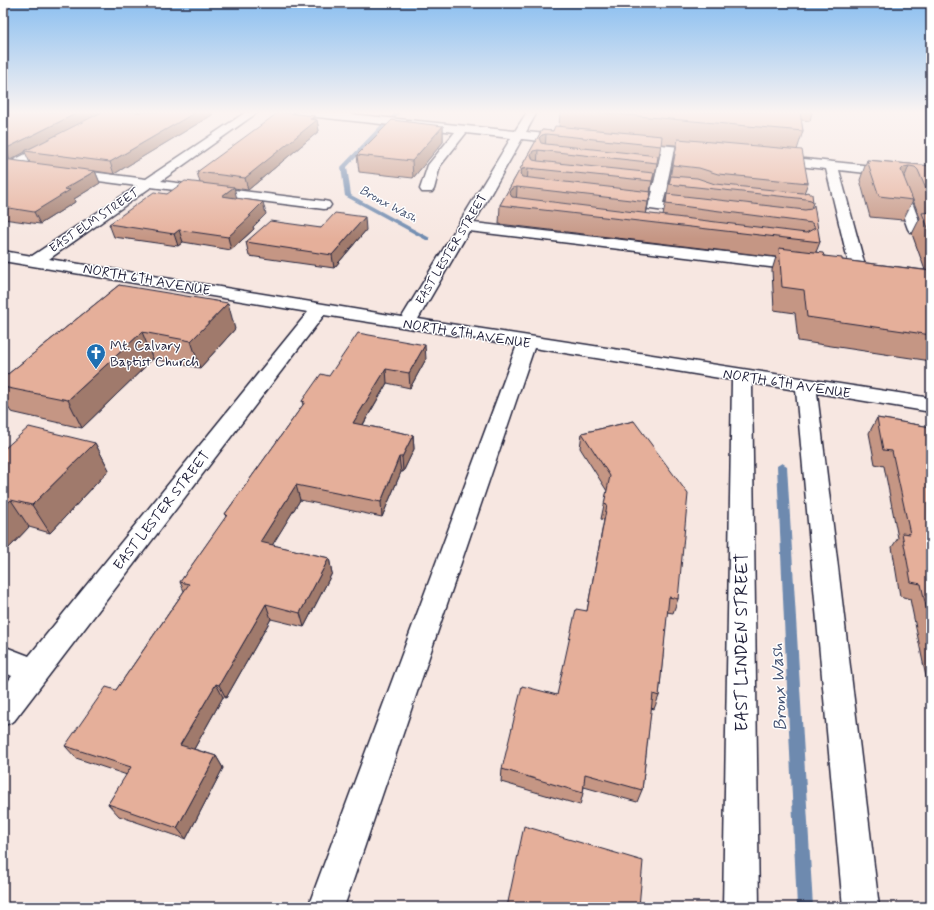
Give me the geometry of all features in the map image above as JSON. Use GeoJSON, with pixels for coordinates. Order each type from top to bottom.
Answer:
{"type":"FeatureCollection","features":[{"type":"Feature","properties":{"kind":"street"},"geometry":{"type":"LineString","coordinates":[[7,166],[31,154]]}},
{"type":"Feature","properties":{"kind":"street","name":"EAST ELM STREET"},"geometry":{"type":"LineString","coordinates":[[35,260],[191,154]]}},
{"type":"Feature","properties":{"kind":"street"},"geometry":{"type":"LineString","coordinates":[[427,189],[434,165],[442,154]]}},
{"type":"Feature","properties":{"kind":"street","name":"EAST LESTER STREET"},"geometry":{"type":"LineString","coordinates":[[407,323],[506,154]]}},
{"type":"Feature","properties":{"kind":"street"},"geometry":{"type":"LineString","coordinates":[[653,220],[667,154]]}},
{"type":"Feature","properties":{"kind":"street"},"geometry":{"type":"LineString","coordinates":[[762,159],[931,176]]}},
{"type":"Feature","properties":{"kind":"street"},"geometry":{"type":"LineString","coordinates":[[7,166],[34,169]]}},
{"type":"Feature","properties":{"kind":"street"},"geometry":{"type":"LineString","coordinates":[[832,166],[866,274],[843,271]]}},
{"type":"Feature","properties":{"kind":"street"},"geometry":{"type":"LineString","coordinates":[[648,168],[664,169]]}},
{"type":"Feature","properties":{"kind":"street"},"geometry":{"type":"LineString","coordinates":[[57,172],[324,205]]}},
{"type":"Feature","properties":{"kind":"street"},"geometry":{"type":"LineString","coordinates":[[606,181],[695,191],[711,196]]}},
{"type":"Feature","properties":{"kind":"street"},"geometry":{"type":"LineString","coordinates":[[901,191],[916,229]]}},
{"type":"Feature","properties":{"kind":"street"},"geometry":{"type":"LineString","coordinates":[[603,200],[712,213]]}},
{"type":"Feature","properties":{"kind":"street"},"geometry":{"type":"LineString","coordinates":[[464,226],[820,268]]}},
{"type":"Feature","properties":{"kind":"street","name":"NORTH 6TH AVENUE"},"geometry":{"type":"LineString","coordinates":[[3,256],[35,260],[407,323],[931,405]]}},
{"type":"Feature","properties":{"kind":"street"},"geometry":{"type":"LineString","coordinates":[[120,290],[136,277]]}},
{"type":"Feature","properties":{"kind":"street","name":"EAST LESTER STREET"},"geometry":{"type":"LineString","coordinates":[[3,711],[320,309]]}},
{"type":"Feature","properties":{"kind":"street"},"geometry":{"type":"LineString","coordinates":[[326,907],[527,342]]}},
{"type":"Feature","properties":{"kind":"street","name":"EAST LINDEN STREET"},"geometry":{"type":"LineString","coordinates":[[741,907],[742,376]]}},
{"type":"Feature","properties":{"kind":"street"},"geometry":{"type":"LineString","coordinates":[[806,386],[861,907]]}},
{"type":"Feature","properties":{"kind":"street"},"geometry":{"type":"LineString","coordinates":[[3,659],[34,672]]}},
{"type":"Feature","properties":{"kind":"building"},"geometry":{"type":"Polygon","coordinates":[[[52,154],[123,154],[110,162],[52,154]]]}},
{"type":"Feature","properties":{"kind":"building"},"geometry":{"type":"Polygon","coordinates":[[[221,154],[274,154],[245,178],[197,172],[221,154]]]}},
{"type":"Feature","properties":{"kind":"building"},"geometry":{"type":"Polygon","coordinates":[[[358,154],[418,154],[412,161],[358,154]]]}},
{"type":"Feature","properties":{"kind":"building"},"geometry":{"type":"Polygon","coordinates":[[[528,154],[531,154],[533,160],[538,161],[654,173],[652,181],[528,168],[522,169],[520,174],[522,177],[651,192],[648,202],[517,187],[512,188],[509,192],[512,197],[806,233],[815,228],[812,223],[666,204],[667,194],[805,210],[811,209],[814,205],[820,242],[500,205],[528,154]]]}},
{"type":"Feature","properties":{"kind":"building"},"geometry":{"type":"Polygon","coordinates":[[[579,154],[644,154],[658,156],[657,163],[579,154]]]}},
{"type":"Feature","properties":{"kind":"building"},"geometry":{"type":"Polygon","coordinates":[[[675,154],[803,154],[808,183],[718,174],[699,168],[673,165],[675,154]]]}},
{"type":"Feature","properties":{"kind":"building"},"geometry":{"type":"Polygon","coordinates":[[[3,159],[95,171],[64,189],[70,190],[34,212],[3,207],[3,159]]]}},
{"type":"Feature","properties":{"kind":"building"},"geometry":{"type":"Polygon","coordinates":[[[867,160],[931,166],[931,201],[918,170],[915,167],[909,166],[904,167],[901,170],[913,200],[879,196],[867,160]]]}},
{"type":"Feature","properties":{"kind":"building"},"geometry":{"type":"Polygon","coordinates":[[[671,176],[697,178],[715,184],[803,193],[809,192],[809,194],[812,194],[813,203],[811,200],[806,199],[669,184],[671,176]]]}},
{"type":"Feature","properties":{"kind":"building"},"geometry":{"type":"Polygon","coordinates":[[[185,181],[234,187],[222,196],[263,202],[249,216],[251,216],[228,237],[179,230],[174,234],[109,224],[154,192],[167,194],[185,181]]]}},
{"type":"Feature","properties":{"kind":"building"},"geometry":{"type":"Polygon","coordinates":[[[931,211],[931,235],[922,213],[931,211]]]}},
{"type":"Feature","properties":{"kind":"building"},"geometry":{"type":"Polygon","coordinates":[[[335,213],[365,217],[332,255],[246,242],[270,221],[321,228],[335,213]]]}},
{"type":"Feature","properties":{"kind":"building"},"geometry":{"type":"Polygon","coordinates":[[[779,248],[823,253],[824,256],[842,258],[842,260],[931,271],[931,335],[807,317],[804,290],[782,287],[779,248]]]}},
{"type":"Feature","properties":{"kind":"building"},"geometry":{"type":"Polygon","coordinates":[[[119,285],[228,303],[191,341],[142,332],[68,400],[3,387],[3,378],[119,285]]]}},
{"type":"Feature","properties":{"kind":"building"},"geometry":{"type":"Polygon","coordinates":[[[358,333],[425,345],[409,373],[386,369],[353,423],[413,435],[402,457],[399,457],[381,502],[296,485],[260,542],[329,558],[300,613],[266,604],[219,685],[216,684],[180,745],[216,756],[177,828],[108,804],[131,767],[65,746],[106,687],[116,690],[189,584],[180,582],[227,515],[225,514],[305,402],[302,401],[321,374],[329,376],[358,333]]]}},
{"type":"Feature","properties":{"kind":"building"},"geometry":{"type":"Polygon","coordinates":[[[877,418],[931,427],[931,629],[921,584],[911,582],[902,533],[910,534],[892,451],[883,450],[877,418]]]}},
{"type":"Feature","properties":{"kind":"building"},"geometry":{"type":"Polygon","coordinates":[[[634,421],[688,494],[678,599],[669,597],[659,696],[653,694],[642,790],[585,774],[583,793],[502,769],[522,686],[557,695],[576,609],[587,611],[607,505],[604,504],[610,476],[582,433],[634,421]]]}},
{"type":"Feature","properties":{"kind":"building"},"geometry":{"type":"Polygon","coordinates":[[[29,427],[95,443],[32,505],[11,500],[3,507],[3,450],[29,427]]]}},
{"type":"Feature","properties":{"kind":"building"},"geometry":{"type":"Polygon","coordinates":[[[524,826],[643,861],[639,907],[507,907],[524,826]]]}},
{"type":"Feature","properties":{"kind":"waterway","name":"Bronx Wash"},"geometry":{"type":"LineString","coordinates":[[356,154],[344,167],[348,196],[428,239]]}},
{"type":"Feature","properties":{"kind":"waterway","name":"Bronx Wash"},"geometry":{"type":"LineString","coordinates":[[782,466],[805,907]]}},
{"type":"Feature","properties":{"kind":"place","name":"Mt. Calvary Baptist Church"},"geometry":{"type":"Point","coordinates":[96,370]}}]}
